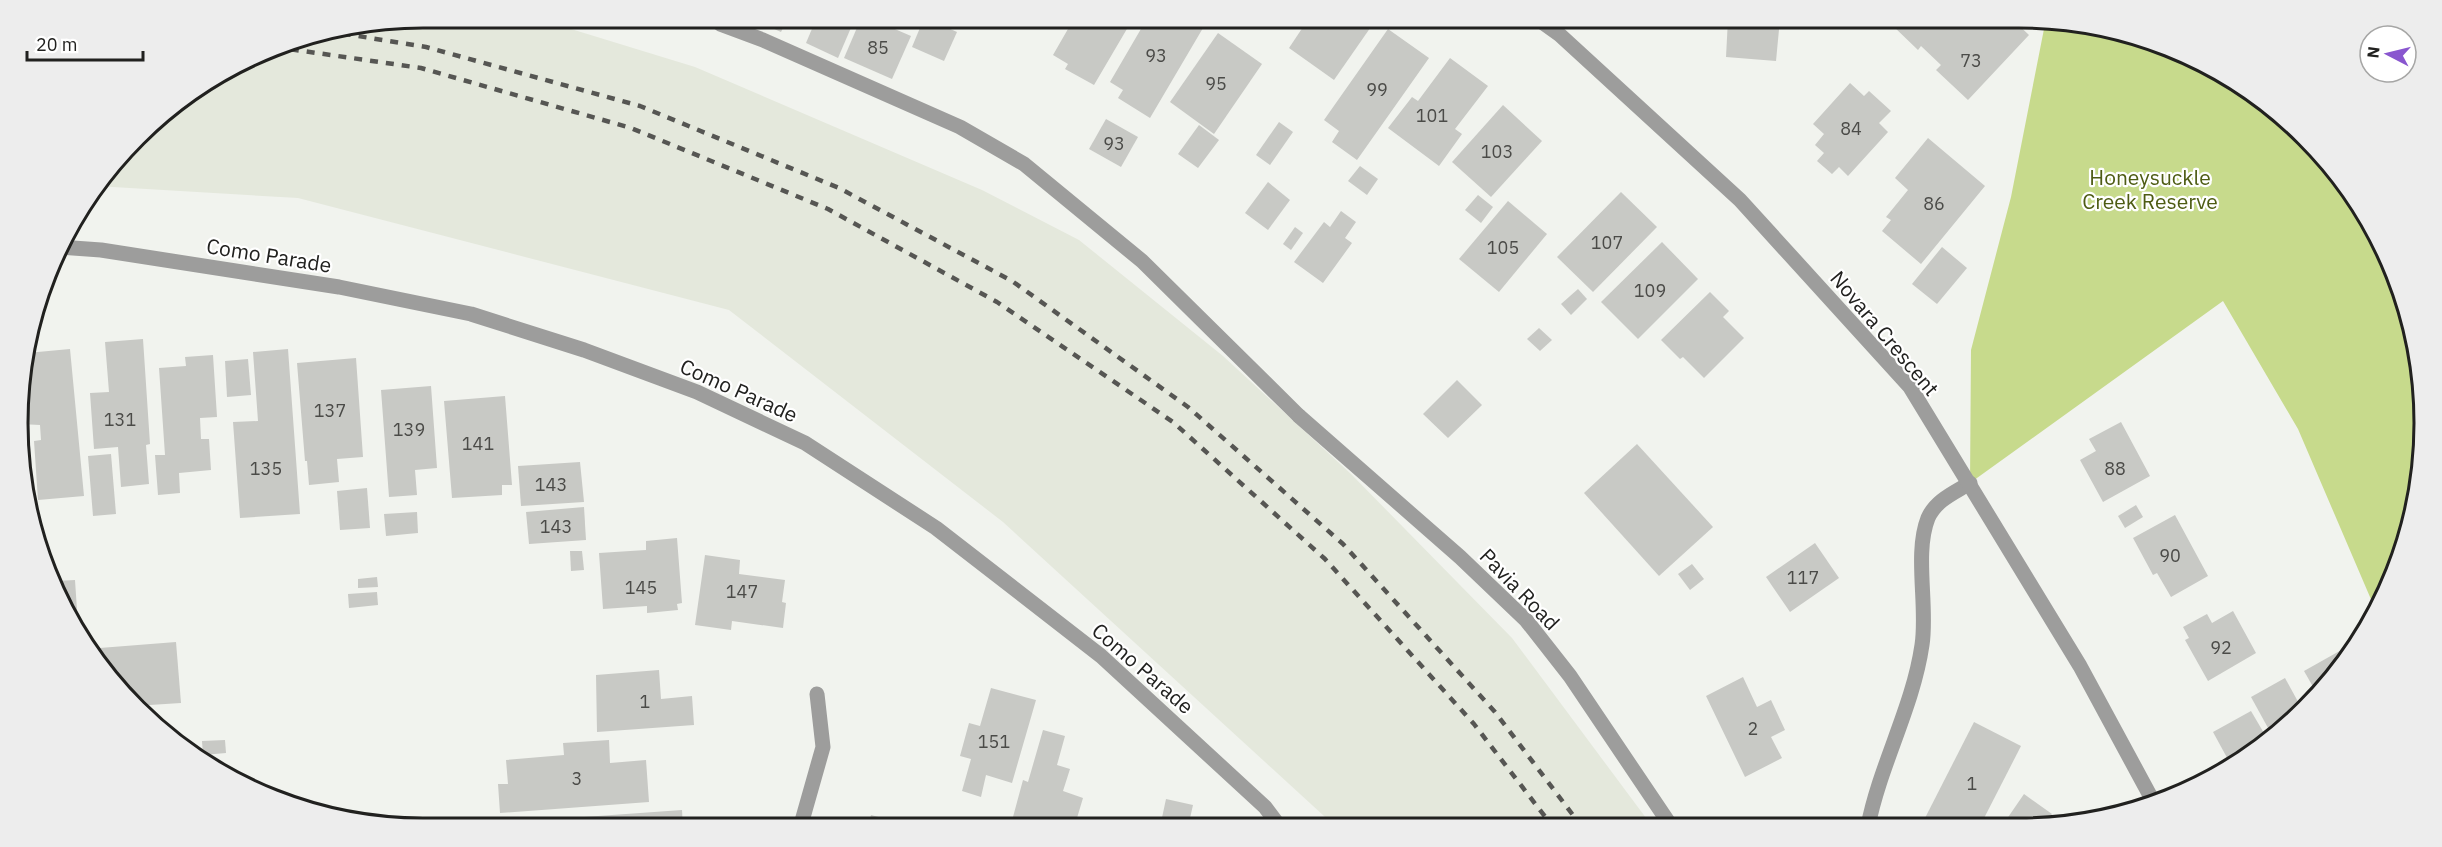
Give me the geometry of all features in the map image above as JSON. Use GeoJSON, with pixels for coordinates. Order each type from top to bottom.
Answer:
{"type":"FeatureCollection","features":[{"type":"Feature","properties":{"kind":"street","name":"Pavia Road"},"geometry":{"type":"LineString","coordinates":[[731,28],[960,127],[1024,164],[1142,261],[1299,416],[1460,557],[1526,620],[1570,676],[1666,818]]}},
{"type":"Feature","properties":{"kind":"street","name":"Novara Crescent"},"geometry":{"type":"LineString","coordinates":[[1550,28],[1740,200],[1910,387],[2080,666],[2150,796]]}},
{"type":"Feature","properties":{"kind":"street","name":"Como Parade"},"geometry":{"type":"LineString","coordinates":[[70,248],[101,250],[339,287],[471,314],[584,350],[697,392],[805,443],[936,528],[1101,656],[1265,807],[1273,818]]}},
{"type":"Feature","properties":{"kind":"street"},"geometry":{"type":"LineString","coordinates":[[1870,818],[1917,669],[1922,645],[1923,548],[1926,525],[1934,506],[1970,483]]}},
{"type":"Feature","properties":{"kind":"street"},"geometry":{"type":"LineString","coordinates":[[803,818],[823,747],[817,694]]}},
{"type":"Feature","properties":{"kind":"shaded area"},"geometry":{"type":"Polygon","coordinates":[[[568,28],[695,67],[982,190],[1079,240],[1223,356],[1351,474],[1512,638],[1646,818],[1326,818],[1003,522],[729,310],[298,198],[107,187],[144,144],[183,110],[226,81],[297,49],[346,36],[398,29],[568,28]]]}},
{"type":"Feature","properties":{"kind":"green space","name":"Honeysuckle Creek Reserve"},"geometry":{"type":"Polygon","coordinates":[[[2044,29],[2121,42],[2145,49],[2193,69],[2216,81],[2259,110],[2298,144],[2315,163],[2347,204],[2373,249],[2393,297],[2406,346],[2410,372],[2414,424],[2406,501],[2393,550],[2372,601],[2298,429],[2223,301],[1970,483],[1971,350],[2011,197],[2044,29]]]}},
{"type":"Feature","properties":{"kind":"building"},"geometry":{"type":"Polygon","coordinates":[[[812,28],[851,28],[838,58],[806,43],[812,28]]]}},
{"type":"Feature","properties":{"kind":"building"},"geometry":{"type":"Polygon","coordinates":[[[857,28],[893,28],[911,36],[892,79],[844,58],[857,28]]]}},
{"type":"Feature","properties":{"kind":"building"},"geometry":{"type":"Polygon","coordinates":[[[920,28],[948,28],[957,32],[944,61],[912,47],[920,28]]]}},
{"type":"Feature","properties":{"kind":"building"},"geometry":{"type":"Polygon","coordinates":[[[1069,28],[1127,28],[1094,85],[1065,69],[1068,64],[1053,55],[1069,28]]]}},
{"type":"Feature","properties":{"kind":"building"},"geometry":{"type":"Polygon","coordinates":[[[1142,28],[1203,28],[1150,118],[1118,98],[1123,90],[1110,82],[1142,28]]]}},
{"type":"Feature","properties":{"kind":"building"},"geometry":{"type":"Polygon","coordinates":[[[1302,28],[1370,28],[1334,80],[1289,48],[1302,28]]]}},
{"type":"Feature","properties":{"kind":"building"},"geometry":{"type":"Polygon","coordinates":[[[1728,28],[1779,28],[1776,61],[1726,57],[1728,28]]]}},
{"type":"Feature","properties":{"kind":"building"},"geometry":{"type":"Polygon","coordinates":[[[1895,28],[2022,28],[2029,35],[1968,100],[1936,70],[1941,65],[1921,46],[1918,50],[1895,28]]]}},
{"type":"Feature","properties":{"kind":"building"},"geometry":{"type":"Polygon","coordinates":[[[1388,29],[1429,58],[1357,160],[1332,142],[1339,131],[1324,120],[1388,29]]]}},
{"type":"Feature","properties":{"kind":"building"},"geometry":{"type":"Polygon","coordinates":[[[1218,33],[1262,64],[1214,134],[1170,102],[1218,33]]]}},
{"type":"Feature","properties":{"kind":"building"},"geometry":{"type":"Polygon","coordinates":[[[1450,58],[1488,86],[1455,129],[1462,134],[1439,166],[1388,128],[1412,97],[1418,101],[1450,58]]]}},
{"type":"Feature","properties":{"kind":"building"},"geometry":{"type":"Polygon","coordinates":[[[1850,83],[1864,96],[1869,91],[1891,111],[1879,123],[1888,132],[1848,176],[1839,167],[1832,174],[1817,161],[1824,153],[1815,145],[1824,134],[1813,124],[1850,83]]]}},
{"type":"Feature","properties":{"kind":"building"},"geometry":{"type":"Polygon","coordinates":[[[1503,105],[1542,141],[1491,197],[1452,162],[1503,105]]]}},
{"type":"Feature","properties":{"kind":"building"},"geometry":{"type":"Polygon","coordinates":[[[1106,119],[1138,137],[1121,167],[1089,149],[1106,119]]]}},
{"type":"Feature","properties":{"kind":"building"},"geometry":{"type":"Polygon","coordinates":[[[1279,122],[1293,132],[1270,165],[1256,155],[1279,122]]]}},
{"type":"Feature","properties":{"kind":"building"},"geometry":{"type":"Polygon","coordinates":[[[1199,125],[1219,140],[1198,168],[1178,154],[1199,125]]]}},
{"type":"Feature","properties":{"kind":"building"},"geometry":{"type":"Polygon","coordinates":[[[1928,138],[1985,186],[1921,264],[1882,231],[1891,220],[1886,217],[1908,190],[1895,178],[1928,138]]]}},
{"type":"Feature","properties":{"kind":"building"},"geometry":{"type":"Polygon","coordinates":[[[1360,166],[1378,179],[1367,195],[1348,181],[1360,166]]]}},
{"type":"Feature","properties":{"kind":"building"},"geometry":{"type":"Polygon","coordinates":[[[1268,182],[1290,200],[1268,230],[1245,213],[1268,182]]]}},
{"type":"Feature","properties":{"kind":"building"},"geometry":{"type":"Polygon","coordinates":[[[1621,192],[1657,227],[1593,292],[1557,257],[1621,192]]]}},
{"type":"Feature","properties":{"kind":"building"},"geometry":{"type":"Polygon","coordinates":[[[1478,195],[1493,207],[1481,223],[1465,210],[1478,195]]]}},
{"type":"Feature","properties":{"kind":"building"},"geometry":{"type":"Polygon","coordinates":[[[1508,201],[1547,234],[1499,292],[1459,259],[1508,201]]]}},
{"type":"Feature","properties":{"kind":"building"},"geometry":{"type":"Polygon","coordinates":[[[1341,211],[1356,222],[1345,238],[1352,243],[1323,283],[1294,262],[1324,222],[1330,227],[1341,211]]]}},
{"type":"Feature","properties":{"kind":"building"},"geometry":{"type":"Polygon","coordinates":[[[1295,227],[1303,233],[1291,250],[1283,244],[1295,227]]]}},
{"type":"Feature","properties":{"kind":"building"},"geometry":{"type":"Polygon","coordinates":[[[1662,242],[1698,279],[1638,339],[1601,302],[1662,242]]]}},
{"type":"Feature","properties":{"kind":"building"},"geometry":{"type":"Polygon","coordinates":[[[1942,247],[1967,268],[1937,304],[1912,284],[1942,247]]]}},
{"type":"Feature","properties":{"kind":"building"},"geometry":{"type":"Polygon","coordinates":[[[1578,289],[1587,299],[1571,315],[1561,304],[1578,289]]]}},
{"type":"Feature","properties":{"kind":"building"},"geometry":{"type":"Polygon","coordinates":[[[1710,292],[1729,311],[1723,317],[1744,338],[1704,378],[1683,357],[1680,359],[1661,340],[1710,292]]]}},
{"type":"Feature","properties":{"kind":"building"},"geometry":{"type":"Polygon","coordinates":[[[1539,328],[1552,340],[1540,351],[1527,339],[1539,328]]]}},
{"type":"Feature","properties":{"kind":"building"},"geometry":{"type":"Polygon","coordinates":[[[143,339],[150,444],[146,445],[149,484],[121,487],[118,447],[94,449],[90,393],[109,392],[105,342],[143,339]]]}},
{"type":"Feature","properties":{"kind":"building"},"geometry":{"type":"Polygon","coordinates":[[[70,349],[84,496],[38,500],[34,441],[41,440],[40,425],[28,424],[35,352],[70,349]]]}},
{"type":"Feature","properties":{"kind":"building"},"geometry":{"type":"Polygon","coordinates":[[[288,349],[300,514],[240,518],[233,422],[258,421],[253,352],[288,349]]]}},
{"type":"Feature","properties":{"kind":"building"},"geometry":{"type":"Polygon","coordinates":[[[213,355],[217,417],[200,418],[201,439],[209,439],[211,470],[179,473],[180,493],[158,495],[155,455],[165,455],[159,368],[186,366],[185,357],[213,355]]]}},
{"type":"Feature","properties":{"kind":"building"},"geometry":{"type":"Polygon","coordinates":[[[356,358],[363,457],[337,459],[339,482],[309,485],[297,363],[356,358]]]}},
{"type":"Feature","properties":{"kind":"building"},"geometry":{"type":"Polygon","coordinates":[[[248,359],[251,395],[227,397],[225,361],[248,359]]]}},
{"type":"Feature","properties":{"kind":"building"},"geometry":{"type":"Polygon","coordinates":[[[1457,380],[1482,405],[1448,438],[1423,414],[1457,380]]]}},
{"type":"Feature","properties":{"kind":"building"},"geometry":{"type":"Polygon","coordinates":[[[431,386],[437,468],[415,470],[417,495],[389,497],[381,390],[431,386]]]}},
{"type":"Feature","properties":{"kind":"building"},"geometry":{"type":"Polygon","coordinates":[[[505,396],[512,485],[502,485],[502,495],[452,498],[444,401],[505,396]]]}},
{"type":"Feature","properties":{"kind":"building"},"geometry":{"type":"Polygon","coordinates":[[[2121,422],[2150,476],[2103,502],[2080,460],[2096,451],[2089,439],[2121,422]]]}},
{"type":"Feature","properties":{"kind":"building"},"geometry":{"type":"Polygon","coordinates":[[[1637,444],[1713,527],[1659,576],[1584,493],[1637,444]]]}},
{"type":"Feature","properties":{"kind":"building"},"geometry":{"type":"Polygon","coordinates":[[[111,454],[116,514],[93,516],[88,456],[111,454]]]}},
{"type":"Feature","properties":{"kind":"building"},"geometry":{"type":"Polygon","coordinates":[[[580,462],[584,502],[521,506],[518,466],[580,462]]]}},
{"type":"Feature","properties":{"kind":"building"},"geometry":{"type":"Polygon","coordinates":[[[367,488],[370,528],[340,530],[337,491],[367,488]]]}},
{"type":"Feature","properties":{"kind":"building"},"geometry":{"type":"Polygon","coordinates":[[[2136,505],[2143,517],[2125,528],[2118,516],[2136,505]]]}},
{"type":"Feature","properties":{"kind":"building"},"geometry":{"type":"Polygon","coordinates":[[[584,507],[586,540],[529,544],[526,512],[584,507]]]}},
{"type":"Feature","properties":{"kind":"building"},"geometry":{"type":"Polygon","coordinates":[[[417,512],[418,533],[386,536],[384,514],[417,512]]]}},
{"type":"Feature","properties":{"kind":"building"},"geometry":{"type":"Polygon","coordinates":[[[2175,515],[2208,576],[2171,597],[2157,573],[2153,575],[2133,538],[2175,515]]]}},
{"type":"Feature","properties":{"kind":"building"},"geometry":{"type":"Polygon","coordinates":[[[677,538],[682,603],[677,604],[678,610],[647,613],[647,606],[603,609],[599,553],[646,550],[646,541],[677,538]]]}},
{"type":"Feature","properties":{"kind":"building"},"geometry":{"type":"Polygon","coordinates":[[[1815,543],[1839,578],[1790,612],[1766,577],[1815,543]]]}},
{"type":"Feature","properties":{"kind":"building"},"geometry":{"type":"Polygon","coordinates":[[[570,551],[582,551],[584,570],[571,571],[570,551]]]}},
{"type":"Feature","properties":{"kind":"building"},"geometry":{"type":"Polygon","coordinates":[[[705,555],[740,560],[739,574],[785,580],[782,602],[786,603],[783,628],[732,621],[731,630],[695,625],[705,555]]]}},
{"type":"Feature","properties":{"kind":"building"},"geometry":{"type":"Polygon","coordinates":[[[1692,564],[1704,579],[1690,590],[1678,574],[1692,564]]]}},
{"type":"Feature","properties":{"kind":"building"},"geometry":{"type":"Polygon","coordinates":[[[377,577],[378,587],[358,588],[358,579],[377,577]]]}},
{"type":"Feature","properties":{"kind":"building"},"geometry":{"type":"Polygon","coordinates":[[[75,580],[77,614],[69,598],[61,581],[75,580]]]}},
{"type":"Feature","properties":{"kind":"building"},"geometry":{"type":"Polygon","coordinates":[[[377,592],[378,605],[349,608],[348,594],[377,592]]]}},
{"type":"Feature","properties":{"kind":"building"},"geometry":{"type":"Polygon","coordinates":[[[2233,611],[2256,653],[2208,681],[2185,640],[2189,638],[2183,627],[2207,614],[2212,623],[2233,611]]]}},
{"type":"Feature","properties":{"kind":"building"},"geometry":{"type":"Polygon","coordinates":[[[176,642],[181,703],[146,705],[99,648],[176,642]]]}},
{"type":"Feature","properties":{"kind":"building"},"geometry":{"type":"Polygon","coordinates":[[[2342,649],[2313,686],[2304,671],[2342,649]]]}},
{"type":"Feature","properties":{"kind":"building"},"geometry":{"type":"Polygon","coordinates":[[[659,670],[661,699],[692,696],[694,725],[597,732],[596,675],[659,670]]]}},
{"type":"Feature","properties":{"kind":"building"},"geometry":{"type":"Polygon","coordinates":[[[1743,677],[1757,707],[1771,700],[1785,730],[1771,737],[1782,758],[1745,777],[1706,696],[1743,677]]]}},
{"type":"Feature","properties":{"kind":"building"},"geometry":{"type":"Polygon","coordinates":[[[2285,678],[2298,703],[2269,729],[2251,697],[2285,678]]]}},
{"type":"Feature","properties":{"kind":"building"},"geometry":{"type":"Polygon","coordinates":[[[991,688],[1036,700],[1012,783],[986,775],[981,797],[962,791],[971,759],[960,756],[969,723],[980,726],[991,688]]]}},
{"type":"Feature","properties":{"kind":"building"},"geometry":{"type":"Polygon","coordinates":[[[2251,711],[2264,733],[2228,759],[2213,732],[2251,711]]]}},
{"type":"Feature","properties":{"kind":"building"},"geometry":{"type":"Polygon","coordinates":[[[1974,722],[2021,746],[1984,818],[1925,818],[1974,722]]]}},
{"type":"Feature","properties":{"kind":"building"},"geometry":{"type":"Polygon","coordinates":[[[1043,730],[1065,736],[1057,765],[1070,769],[1063,791],[1083,798],[1077,818],[1013,818],[1023,780],[1028,782],[1043,730]]]}},
{"type":"Feature","properties":{"kind":"building"},"geometry":{"type":"Polygon","coordinates":[[[225,740],[226,753],[208,755],[203,751],[202,741],[225,740]]]}},
{"type":"Feature","properties":{"kind":"building"},"geometry":{"type":"Polygon","coordinates":[[[609,740],[610,763],[646,760],[649,802],[500,813],[498,784],[508,784],[506,760],[564,755],[563,743],[609,740]]]}},
{"type":"Feature","properties":{"kind":"building"},"geometry":{"type":"Polygon","coordinates":[[[2024,794],[2052,814],[2049,817],[2044,818],[2008,818],[2024,794]]]}},
{"type":"Feature","properties":{"kind":"building"},"geometry":{"type":"Polygon","coordinates":[[[1166,799],[1193,805],[1190,818],[1162,818],[1166,799]]]}},
{"type":"Feature","properties":{"kind":"building"},"geometry":{"type":"Polygon","coordinates":[[[682,810],[682,818],[570,818],[682,810]]]}},
{"type":"Feature","properties":{"kind":"railway"},"geometry":{"type":"LineString","coordinates":[[352,35],[426,47],[640,106],[839,188],[1012,281],[1188,407],[1343,544],[1495,712],[1575,818]]}},
{"type":"Feature","properties":{"kind":"railway"},"geometry":{"type":"LineString","coordinates":[[295,50],[421,68],[631,128],[828,209],[997,302],[1173,422],[1325,559],[1474,724],[1546,818]]}}]}
